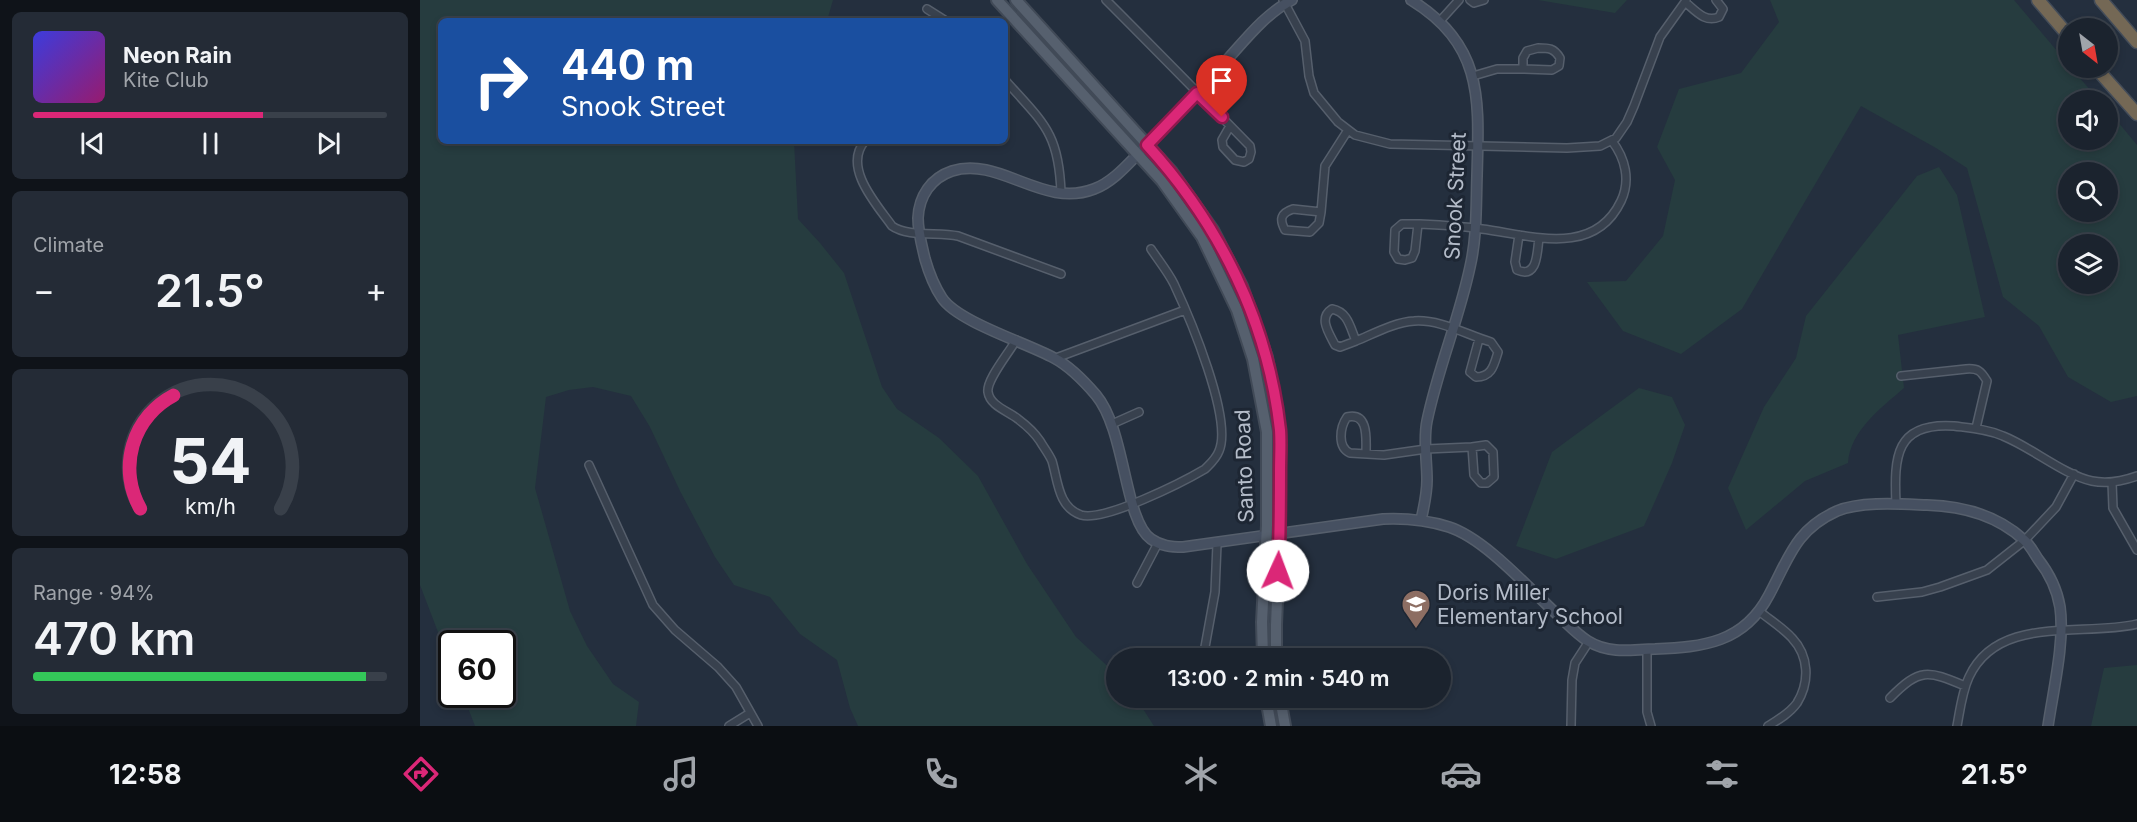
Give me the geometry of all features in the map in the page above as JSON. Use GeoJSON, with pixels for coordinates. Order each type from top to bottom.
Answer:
{"type":"FeatureCollection","features":[{"type":"Feature","properties":{"kind":"highway"},"geometry":{"type":"LineString","coordinates":[[2038,0],[2058,24]]}},
{"type":"Feature","properties":{"kind":"highway"},"geometry":{"type":"LineString","coordinates":[[2101,0],[2137,42]]}},
{"type":"Feature","properties":{"kind":"highway"},"geometry":{"type":"LineString","coordinates":[[2105,78],[2137,114]]}},
{"type":"Feature","properties":{"kind":"main road","name":"Santo Road"},"geometry":{"type":"LineString","coordinates":[[997,0],[1162,181],[1202,237],[1237,310],[1254,359],[1267,432],[1263,648]]}},
{"type":"Feature","properties":{"kind":"main road","name":"Santo Road"},"geometry":{"type":"LineString","coordinates":[[1016,0],[1172,172],[1213,230],[1251,308],[1267,357],[1280,432],[1280,534],[1276,648]]}},
{"type":"Feature","properties":{"kind":"main road"},"geometry":{"type":"LineString","coordinates":[[1268,708],[1271,726]]}},
{"type":"Feature","properties":{"kind":"main road"},"geometry":{"type":"LineString","coordinates":[[1282,708],[1285,726]]}},
{"type":"Feature","properties":{"kind":"street"},"geometry":{"type":"LineString","coordinates":[[1106,0],[1250,146],[1249,159],[1244,162],[1235,160],[1223,147],[1222,140],[1230,126]]}},
{"type":"Feature","properties":{"kind":"street","name":"Snook Street"},"geometry":{"type":"LineString","coordinates":[[1411,0],[1440,21],[1460,48],[1473,76],[1478,147],[1476,228],[1471,265],[1425,433],[1427,482],[1421,520]]}},
{"type":"Feature","properties":{"kind":"street"},"geometry":{"type":"LineString","coordinates":[[1440,21],[1459,0]]}},
{"type":"Feature","properties":{"kind":"street"},"geometry":{"type":"LineString","coordinates":[[1470,0],[1474,3],[1484,0]]}},
{"type":"Feature","properties":{"kind":"street"},"geometry":{"type":"LineString","coordinates":[[1716,0],[1723,9],[1719,17],[1713,20],[1707,20],[1686,1],[1660,37],[1627,122],[1612,141],[1589,148],[1390,144],[1365,139],[1348,130],[1324,108],[1314,93],[1309,76],[1305,40],[1287,1],[1263,20],[1138,154],[1106,182],[1094,189],[1061,194],[1041,190],[1003,175],[967,169],[953,171],[933,181],[921,198],[919,210],[919,233],[932,280],[943,300],[962,315],[1056,358],[1082,379],[1101,401],[1112,424],[1141,528],[1149,538],[1158,543],[1176,547],[1217,544],[1383,519],[1421,520],[1451,527],[1501,561],[1588,643],[1616,650],[1694,647],[1711,643],[1737,630],[1759,611],[1791,549],[1802,535],[1812,526],[1838,511],[1861,506],[1896,504],[1961,508],[1984,515],[2025,540],[2047,570],[2056,591],[2060,606],[2061,632],[2048,726]]}},
{"type":"Feature","properties":{"kind":"street"},"geometry":{"type":"LineString","coordinates":[[927,9],[941,18]]}},
{"type":"Feature","properties":{"kind":"street"},"geometry":{"type":"LineString","coordinates":[[1473,76],[1497,69],[1552,70],[1558,66],[1560,58],[1551,48],[1527,51],[1523,58],[1523,69]]}},
{"type":"Feature","properties":{"kind":"street"},"geometry":{"type":"LineString","coordinates":[[1008,83],[1050,132],[1058,156],[1061,194]]}},
{"type":"Feature","properties":{"kind":"street"},"geometry":{"type":"LineString","coordinates":[[1321,212],[1293,209],[1282,215],[1281,223],[1288,231],[1310,232],[1319,223],[1321,212],[1325,166],[1348,130]]}},
{"type":"Feature","properties":{"kind":"street"},"geometry":{"type":"LineString","coordinates":[[1418,224],[1415,252],[1412,258],[1398,259],[1394,252],[1395,230],[1402,224],[1418,224],[1476,228],[1539,238],[1561,239],[1591,233],[1603,226],[1616,213],[1625,193],[1626,176],[1622,157],[1612,141]]}},
{"type":"Feature","properties":{"kind":"street"},"geometry":{"type":"LineString","coordinates":[[862,144],[857,161],[862,183],[892,226],[899,231],[958,236],[1061,274]]}},
{"type":"Feature","properties":{"kind":"street"},"geometry":{"type":"LineString","coordinates":[[1519,235],[1515,262],[1518,270],[1523,273],[1530,272],[1534,268],[1539,238]]}},
{"type":"Feature","properties":{"kind":"street"},"geometry":{"type":"LineString","coordinates":[[1016,340],[988,383],[988,396],[992,402],[1016,417],[1039,439],[1051,459],[1062,498],[1069,509],[1082,516],[1088,516],[1133,504],[1205,469],[1214,461],[1220,450],[1222,439],[1210,373],[1173,283],[1151,249]]}},
{"type":"Feature","properties":{"kind":"street"},"geometry":{"type":"LineString","coordinates":[[1056,358],[1185,310]]}},
{"type":"Feature","properties":{"kind":"street"},"geometry":{"type":"LineString","coordinates":[[1356,341],[1345,316],[1340,311],[1329,310],[1324,320],[1335,345],[1341,347],[1413,321],[1430,322],[1491,342],[1498,352],[1491,373],[1484,377],[1476,377],[1470,372],[1479,339]]}},
{"type":"Feature","properties":{"kind":"street"},"geometry":{"type":"LineString","coordinates":[[1901,376],[1976,368],[1982,372],[1988,381],[1976,428]]}},
{"type":"Feature","properties":{"kind":"street"},"geometry":{"type":"LineString","coordinates":[[1112,424],[1139,412]]}},
{"type":"Feature","properties":{"kind":"street"},"geometry":{"type":"LineString","coordinates":[[1366,453],[1365,428],[1361,420],[1353,416],[1347,417],[1343,423],[1341,444],[1350,453],[1394,455],[1426,449],[1486,445],[1493,452],[1494,477],[1488,483],[1481,483],[1474,475],[1472,447]]}},
{"type":"Feature","properties":{"kind":"street"},"geometry":{"type":"LineString","coordinates":[[1896,504],[1895,470],[1900,449],[1914,433],[1934,425],[1976,428],[2002,435],[2074,474],[2092,481],[2112,482],[2137,476]]}},
{"type":"Feature","properties":{"kind":"street"},"geometry":{"type":"LineString","coordinates":[[589,465],[653,605],[675,630],[718,667],[736,687],[758,726]]}},
{"type":"Feature","properties":{"kind":"street"},"geometry":{"type":"LineString","coordinates":[[1877,597],[1931,590],[1987,570],[2025,540],[2056,507],[2074,474]]}},
{"type":"Feature","properties":{"kind":"street"},"geometry":{"type":"LineString","coordinates":[[2112,482],[2112,508],[2137,550]]}},
{"type":"Feature","properties":{"kind":"street"},"geometry":{"type":"LineString","coordinates":[[1137,583],[1158,543]]}},
{"type":"Feature","properties":{"kind":"street"},"geometry":{"type":"LineString","coordinates":[[1205,648],[1215,592],[1217,544]]}},
{"type":"Feature","properties":{"kind":"street"},"geometry":{"type":"LineString","coordinates":[[1759,611],[1792,638],[1804,657],[1806,676],[1804,689],[1796,704],[1784,716],[1768,726]]}},
{"type":"Feature","properties":{"kind":"street"},"geometry":{"type":"LineString","coordinates":[[1957,726],[1965,686],[1978,663],[1990,651],[2012,638],[2036,632],[2123,628],[2137,624]]}},
{"type":"Feature","properties":{"kind":"street"},"geometry":{"type":"LineString","coordinates":[[1570,726],[1575,663],[1588,643]]}},
{"type":"Feature","properties":{"kind":"street"},"geometry":{"type":"LineString","coordinates":[[1647,649],[1647,712],[1651,726]]}},
{"type":"Feature","properties":{"kind":"street"},"geometry":{"type":"LineString","coordinates":[[1890,698],[1908,680],[1921,674],[1935,675],[1965,686]]}},
{"type":"Feature","properties":{"kind":"street"},"geometry":{"type":"LineString","coordinates":[[729,726],[750,713]]}},
{"type":"Feature","properties":{"kind":"green space"},"geometry":{"type":"Polygon","coordinates":[[[420,0],[833,0],[828,18],[438,18],[438,144],[794,144],[798,219],[844,273],[882,387],[897,409],[939,438],[978,476],[1027,564],[1076,637],[1106,665],[1106,708],[1142,708],[1154,726],[858,726],[850,708],[837,660],[800,634],[770,597],[734,585],[715,557],[650,427],[631,396],[593,387],[569,390],[546,397],[535,488],[570,611],[587,646],[613,684],[639,702],[636,726],[475,726],[468,708],[516,708],[516,630],[438,630],[438,632],[420,585],[420,0]]]}},
{"type":"Feature","properties":{"kind":"green space"},"geometry":{"type":"Polygon","coordinates":[[[1538,0],[1627,0],[1615,13],[1538,0]]]}},
{"type":"Feature","properties":{"kind":"green space"},"geometry":{"type":"Polygon","coordinates":[[[1770,0],[2014,0],[2058,52],[2058,78],[2080,78],[2090,90],[2058,90],[2058,150],[2118,150],[2118,122],[2137,145],[2137,396],[2111,402],[2068,377],[2039,326],[2003,297],[1967,168],[1861,106],[1742,309],[1681,354],[1623,331],[1587,282],[1626,281],[1663,236],[1675,180],[1657,147],[1679,89],[1741,73],[1779,22],[1770,0]]]}},
{"type":"Feature","properties":{"kind":"green space"},"geometry":{"type":"Polygon","coordinates":[[[1939,167],[1957,195],[1985,317],[1898,335],[1904,388],[1861,430],[1850,451],[1848,463],[1805,481],[1746,530],[1728,488],[1764,407],[1796,358],[1806,316],[1917,176],[1939,167]]]}},
{"type":"Feature","properties":{"kind":"green space"},"geometry":{"type":"Polygon","coordinates":[[[1639,388],[1672,397],[1685,425],[1672,463],[1644,526],[1556,559],[1516,546],[1552,452],[1639,388]]]}},
{"type":"Feature","properties":{"kind":"green space"},"geometry":{"type":"Polygon","coordinates":[[[2137,665],[2137,726],[2091,726],[2104,668],[2137,665]]]}},
{"type":"Feature","properties":{"kind":"place","name":"Doris Miller Elementary School"},"geometry":{"type":"Point","coordinates":[1416,630]}},
{"type":"Feature","properties":{"kind":"route"},"geometry":{"type":"LineString","coordinates":[[1222,117],[1197,93],[1147,145],[1172,172],[1213,230],[1242,286],[1267,357],[1280,432],[1278,571]]}}]}
